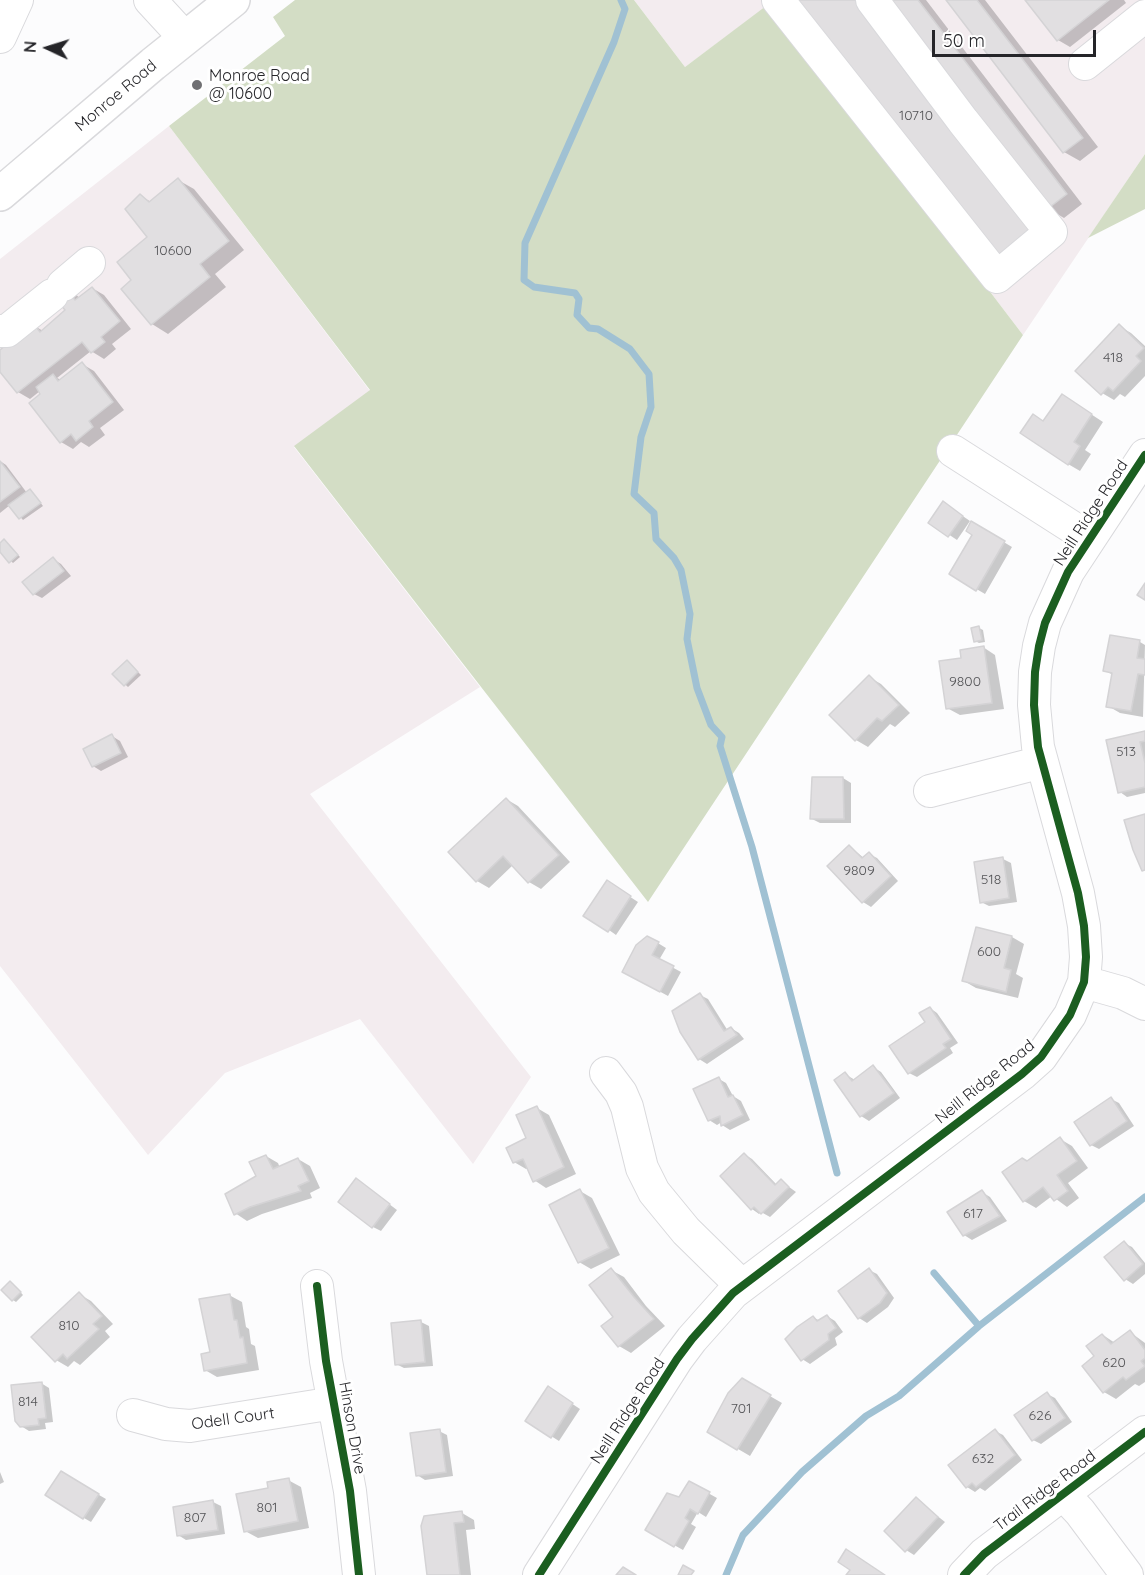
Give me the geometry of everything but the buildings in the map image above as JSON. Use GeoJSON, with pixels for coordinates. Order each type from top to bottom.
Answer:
{"type":"FeatureCollection","features":[{"type":"Feature","properties":{"kind":"main road","name":"Monroe Road"},"geometry":{"type":"LineString","coordinates":[[0,194],[233,0]]}},
{"type":"Feature","properties":{"kind":"street"},"geometry":{"type":"LineString","coordinates":[[0,37],[17,0]]}},
{"type":"Feature","properties":{"kind":"street"},"geometry":{"type":"LineString","coordinates":[[150,0],[185,38]]}},
{"type":"Feature","properties":{"kind":"street"},"geometry":{"type":"LineString","coordinates":[[778,0],[997,277],[1051,232],[963,121],[872,0]]}},
{"type":"Feature","properties":{"kind":"street"},"geometry":{"type":"LineString","coordinates":[[1085,64],[1145,16]]}},
{"type":"Feature","properties":{"kind":"street"},"geometry":{"type":"LineString","coordinates":[[0,332],[7,331],[89,263]]}},
{"type":"Feature","properties":{"kind":"street"},"geometry":{"type":"LineString","coordinates":[[953,451],[1089,538]]}},
{"type":"Feature","properties":{"kind":"street","name":"Neill Ridge Road"},"geometry":{"type":"LineString","coordinates":[[539,1575],[677,1359],[733,1293],[1022,1074],[1041,1057],[1070,1015],[1084,982],[1086,957],[1084,926],[1078,893],[1038,747],[1034,705],[1035,672],[1039,646],[1056,596],[1068,572],[1145,455]]}},
{"type":"Feature","properties":{"kind":"street"},"geometry":{"type":"LineString","coordinates":[[930,791],[1042,762]]}},
{"type":"Feature","properties":{"kind":"street"},"geometry":{"type":"LineString","coordinates":[[1084,982],[1123,993],[1145,1004]]}},
{"type":"Feature","properties":{"kind":"street"},"geometry":{"type":"LineString","coordinates":[[606,1073],[621,1093],[627,1107],[642,1168],[654,1192],[686,1231],[742,1286]]}},
{"type":"Feature","properties":{"kind":"street","name":"Hinson Drive"},"geometry":{"type":"LineString","coordinates":[[317,1286],[326,1361],[350,1491],[359,1575]]}},
{"type":"Feature","properties":{"kind":"street","name":"Odell Court"},"geometry":{"type":"LineString","coordinates":[[133,1415],[166,1424],[190,1426],[334,1403]]}},
{"type":"Feature","properties":{"kind":"street","name":"Trail Ridge Road"},"geometry":{"type":"LineString","coordinates":[[964,1575],[984,1554],[1145,1432]]}},
{"type":"Feature","properties":{"kind":"street"},"geometry":{"type":"LineString","coordinates":[[1064,1494],[1127,1575]]}},
{"type":"Feature","properties":{"kind":"shaded area"},"geometry":{"type":"Polygon","coordinates":[[[634,0],[1145,0],[1145,154],[1023,335],[770,4],[685,67],[634,0]]]}},
{"type":"Feature","properties":{"kind":"shaded area"},"geometry":{"type":"Polygon","coordinates":[[[169,126],[370,391],[294,447],[480,687],[310,794],[531,1077],[473,1164],[360,1019],[225,1073],[148,1155],[0,966],[0,259],[169,126]]]}},
{"type":"Feature","properties":{"kind":"green space"},"geometry":{"type":"Polygon","coordinates":[[[295,0],[634,0],[685,67],[770,3],[1023,335],[648,902],[294,446],[370,390],[169,126],[285,36],[273,17],[295,0]]]}},
{"type":"Feature","properties":{"kind":"green space"},"geometry":{"type":"Polygon","coordinates":[[[1145,154],[1145,209],[1088,238],[1145,154]]]}},
{"type":"Feature","properties":{"kind":"waterway"},"geometry":{"type":"LineString","coordinates":[[621,0],[625,9],[614,42],[525,243],[524,280],[534,287],[575,293],[579,299],[577,315],[589,328],[598,329],[630,349],[649,374],[651,407],[641,437],[634,494],[654,513],[656,539],[674,558],[681,570],[690,614],[687,639],[697,688],[711,725],[722,737],[720,746],[752,847],[837,1173]]}},
{"type":"Feature","properties":{"kind":"waterway"},"geometry":{"type":"LineString","coordinates":[[726,1575],[743,1535],[802,1472],[866,1416],[899,1396],[979,1326],[1145,1197]]}},
{"type":"Feature","properties":{"kind":"waterway"},"geometry":{"type":"LineString","coordinates":[[934,1273],[979,1326]]}},
{"type":"Feature","properties":{"kind":"cycle path"},"geometry":{"type":"LineString","coordinates":[[539,1575],[677,1359],[733,1293],[1022,1074],[1041,1057],[1070,1015],[1084,982],[1086,957],[1084,926],[1078,893],[1038,747],[1034,705],[1035,672],[1045,623],[1068,572],[1145,455]]}},
{"type":"Feature","properties":{"kind":"cycle path"},"geometry":{"type":"LineString","coordinates":[[317,1286],[326,1361],[350,1491],[359,1575]]}},
{"type":"Feature","properties":{"kind":"cycle path"},"geometry":{"type":"LineString","coordinates":[[964,1575],[984,1554],[1145,1432]]}},
{"type":"Feature","properties":{"kind":"place","name":"Monroe Road @ 10600"},"geometry":{"type":"Point","coordinates":[197,85]}}]}
